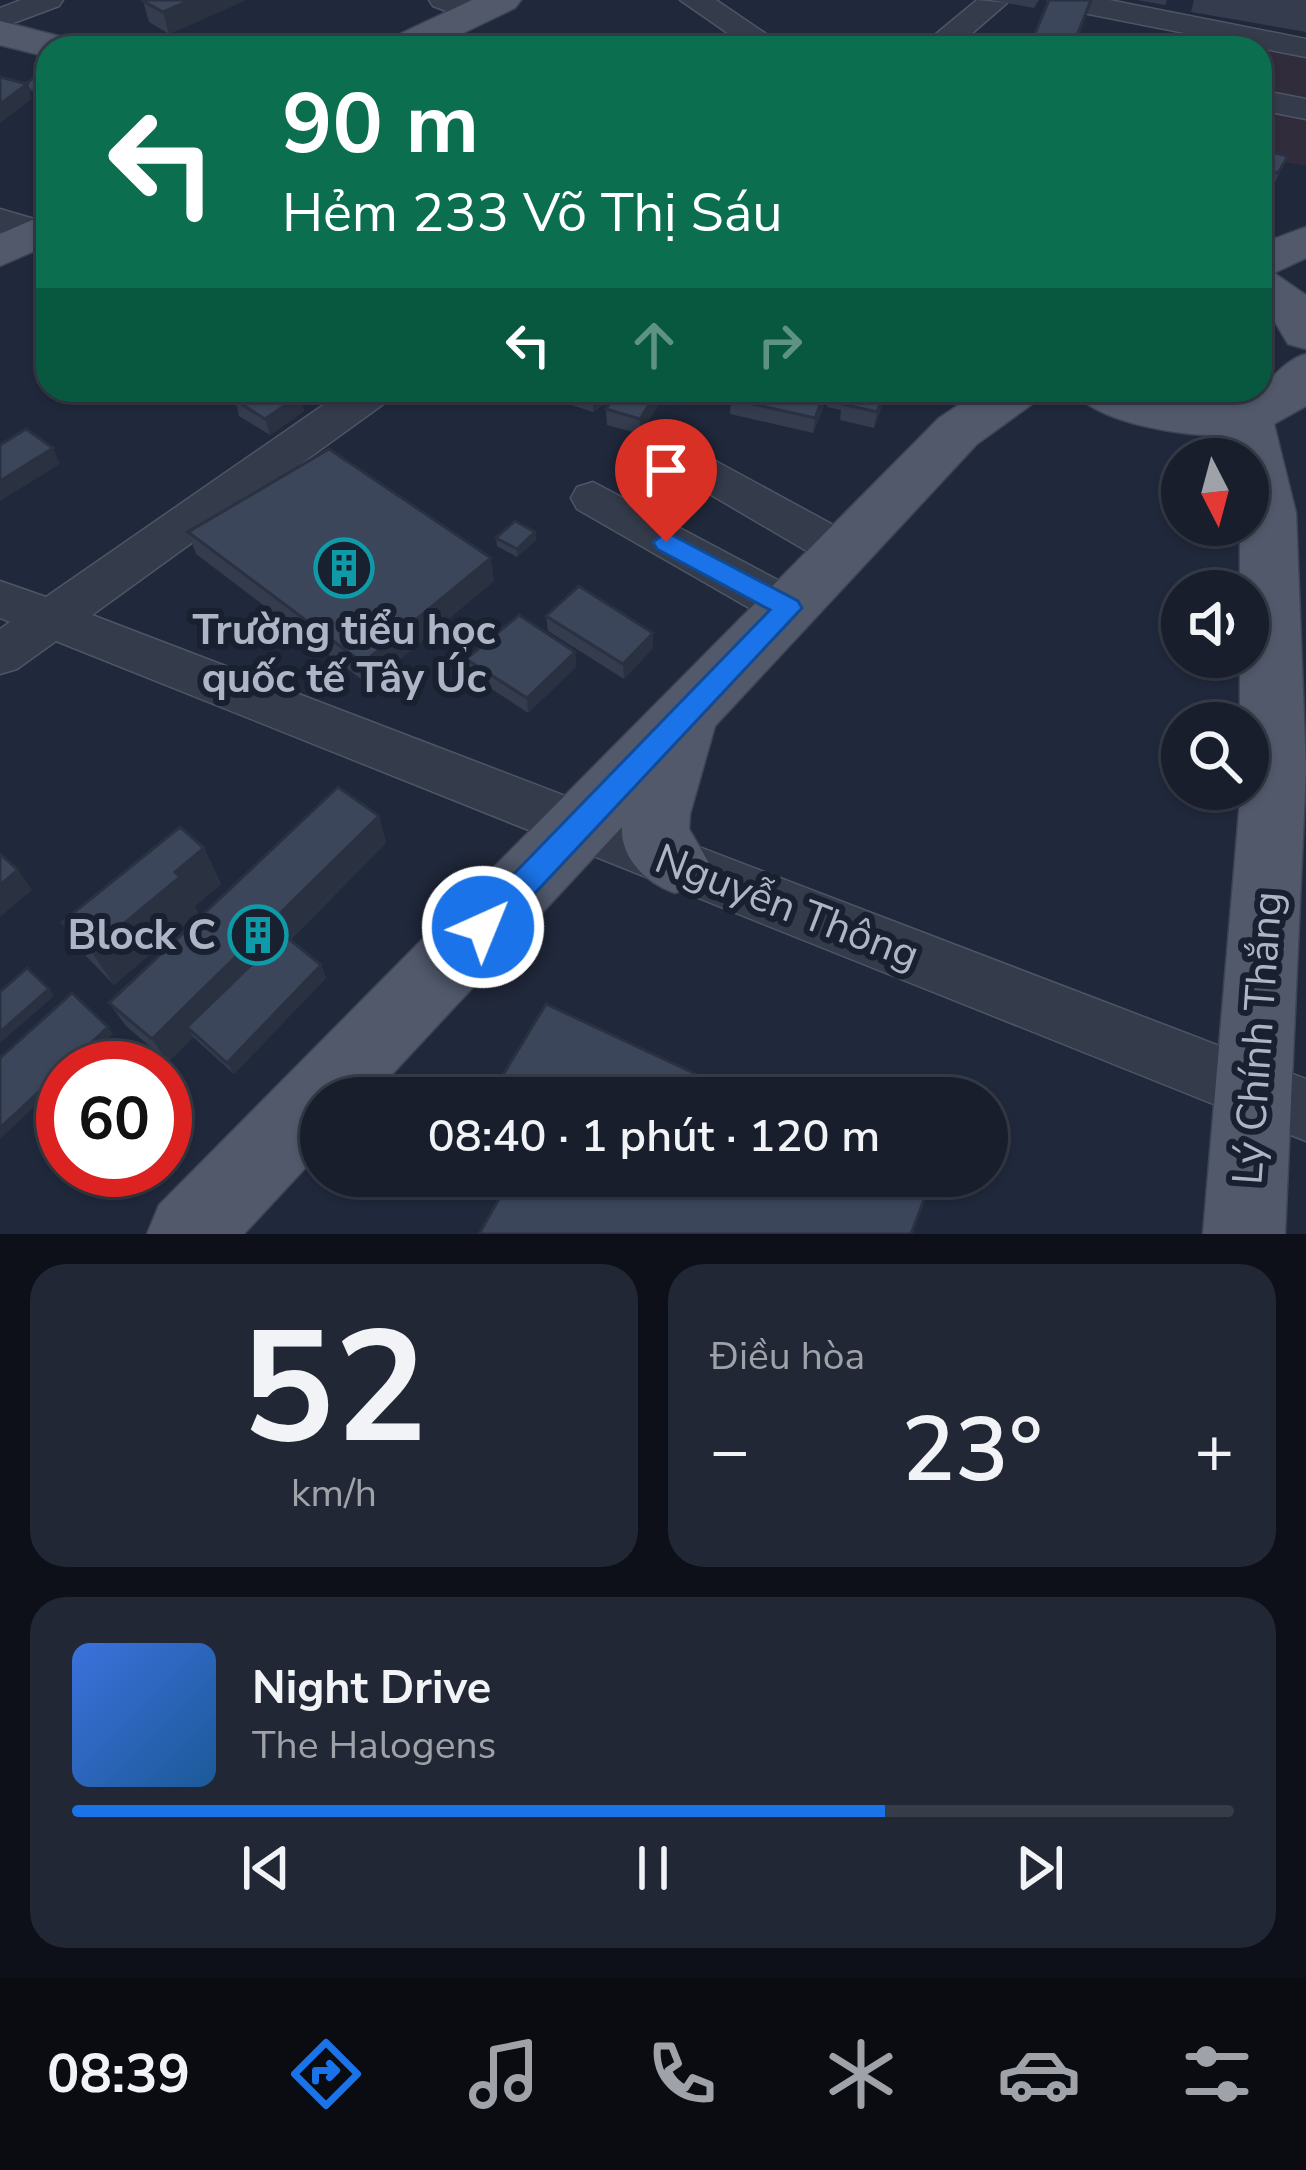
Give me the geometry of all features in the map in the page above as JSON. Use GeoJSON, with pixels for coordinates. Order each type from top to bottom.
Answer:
{"type":"FeatureCollection","features":[{"type":"Feature","properties":{"kind":"main road"},"geometry":{"type":"LineString","coordinates":[[421,36],[474,4]]}},
{"type":"Feature","properties":{"kind":"main road"},"geometry":{"type":"LineString","coordinates":[[0,34],[36,42]]}},
{"type":"Feature","properties":{"kind":"main road"},"geometry":{"type":"LineString","coordinates":[[0,49],[36,58]]}},
{"type":"Feature","properties":{"kind":"main road"},"geometry":{"type":"LineString","coordinates":[[1272,257],[1306,241]]}},
{"type":"Feature","properties":{"kind":"main road"},"geometry":{"type":"LineString","coordinates":[[1272,293],[1291,308],[1306,333]]}},
{"type":"Feature","properties":{"kind":"main road","name":"Lý Chính Thắng"},"geometry":{"type":"LineString","coordinates":[[1244,1234],[1280,1101],[1290,808],[1286,396]]}},
{"type":"Feature","properties":{"kind":"main road"},"geometry":{"type":"LineString","coordinates":[[188,1234],[958,431],[1000,402]]}},
{"type":"Feature","properties":{"kind":"main road"},"geometry":{"type":"LineString","coordinates":[[1130,402],[1184,416],[1255,402]]}},
{"type":"Feature","properties":{"kind":"main road"},"geometry":{"type":"LineString","coordinates":[[675,863],[655,837],[656,814],[667,772],[697,704]]}},
{"type":"Feature","properties":{"kind":"street"},"geometry":{"type":"LineString","coordinates":[[0,19],[48,0]]}},
{"type":"Feature","properties":{"kind":"street"},"geometry":{"type":"LineString","coordinates":[[695,0],[753,36]]}},
{"type":"Feature","properties":{"kind":"street"},"geometry":{"type":"LineString","coordinates":[[1063,0],[1172,35]]}},
{"type":"Feature","properties":{"kind":"street"},"geometry":{"type":"LineString","coordinates":[[950,36],[992,3]]}},
{"type":"Feature","properties":{"kind":"street"},"geometry":{"type":"LineString","coordinates":[[1272,45],[1306,48]]}},
{"type":"Feature","properties":{"kind":"street"},"geometry":{"type":"LineString","coordinates":[[1272,102],[1306,109]]}},
{"type":"Feature","properties":{"kind":"street"},"geometry":{"type":"LineString","coordinates":[[0,655],[357,402]]}},
{"type":"Feature","properties":{"kind":"street"},"geometry":{"type":"LineString","coordinates":[[653,442],[843,551]]}},
{"type":"Feature","properties":{"kind":"street"},"geometry":{"type":"LineString","coordinates":[[593,498],[788,608]]}},
{"type":"Feature","properties":{"kind":"street","name":"Nguyễn Thông"},"geometry":{"type":"LineString","coordinates":[[0,599],[1280,1101]]}},
{"type":"Feature","properties":{"kind":"shaded area"},"geometry":{"type":"Polygon","coordinates":[[[1272,47],[1306,52],[1306,166],[1272,159],[1272,47]]]}},
{"type":"Feature","properties":{"kind":"building"},"geometry":{"type":"Polygon","coordinates":[[[145,0],[191,0],[163,12],[145,0]]]}},
{"type":"Feature","properties":{"kind":"building"},"geometry":{"type":"Polygon","coordinates":[[[1049,0],[1091,0],[1077,36],[1034,36],[1049,0]]]}},
{"type":"Feature","properties":{"kind":"building"},"geometry":{"type":"Polygon","coordinates":[[[0,77],[27,84],[0,104],[0,77]]]}},
{"type":"Feature","properties":{"kind":"building"},"geometry":{"type":"Polygon","coordinates":[[[36,77],[36,92],[29,90],[26,83],[36,77]]]}},
{"type":"Feature","properties":{"kind":"building"},"geometry":{"type":"Polygon","coordinates":[[[1272,152],[1288,156],[1278,173],[1272,171],[1272,152]]]}},
{"type":"Feature","properties":{"kind":"building"},"geometry":{"type":"Polygon","coordinates":[[[238,402],[290,402],[265,419],[238,402]]]}},
{"type":"Feature","properties":{"kind":"building"},"geometry":{"type":"Polygon","coordinates":[[[611,402],[651,402],[640,419],[606,409],[611,402]]]}},
{"type":"Feature","properties":{"kind":"building"},"geometry":{"type":"Polygon","coordinates":[[[744,402],[821,402],[815,418],[744,402]]]}},
{"type":"Feature","properties":{"kind":"building"},"geometry":{"type":"Polygon","coordinates":[[[843,402],[881,402],[877,412],[843,402]]]}},
{"type":"Feature","properties":{"kind":"building"},"geometry":{"type":"Polygon","coordinates":[[[26,429],[53,448],[0,481],[0,445],[26,429]]]}},
{"type":"Feature","properties":{"kind":"building","name":"Trường tiểu học quốc tế Tây Úc"},"geometry":{"type":"Polygon","coordinates":[[[329,449],[491,558],[363,663],[188,532],[329,449]]]}},
{"type":"Feature","properties":{"kind":"building"},"geometry":{"type":"Polygon","coordinates":[[[515,521],[535,532],[517,549],[496,538],[515,521]]]}},
{"type":"Feature","properties":{"kind":"building"},"geometry":{"type":"Polygon","coordinates":[[[579,586],[653,633],[623,664],[546,616],[579,586]]]}},
{"type":"Feature","properties":{"kind":"building"},"geometry":{"type":"Polygon","coordinates":[[[519,615],[575,652],[527,698],[466,659],[519,615]]]}},
{"type":"Feature","properties":{"kind":"building"},"geometry":{"type":"Polygon","coordinates":[[[338,787],[379,816],[152,1039],[109,1003],[338,787]]]}},
{"type":"Feature","properties":{"kind":"building"},"geometry":{"type":"Polygon","coordinates":[[[180,827],[204,848],[175,872],[180,877],[91,951],[62,922],[180,827]]]}},
{"type":"Feature","properties":{"kind":"building"},"geometry":{"type":"Polygon","coordinates":[[[0,854],[18,870],[0,885],[0,854]]]}},
{"type":"Feature","properties":{"kind":"building"},"geometry":{"type":"Polygon","coordinates":[[[283,934],[321,965],[227,1063],[187,1027],[283,934]]]}},
{"type":"Feature","properties":{"kind":"building"},"geometry":{"type":"Polygon","coordinates":[[[27,968],[49,989],[0,1032],[0,992],[27,968]]]}},
{"type":"Feature","properties":{"kind":"building"},"geometry":{"type":"Polygon","coordinates":[[[72,993],[108,1027],[93,1041],[36,1041],[36,1094],[0,1128],[0,1058],[72,993]]]}},
{"type":"Feature","properties":{"kind":"building"},"geometry":{"type":"Polygon","coordinates":[[[546,1004],[702,1077],[502,1077],[546,1004]]]}},
{"type":"Feature","properties":{"kind":"building"},"geometry":{"type":"Polygon","coordinates":[[[500,1197],[925,1197],[911,1234],[479,1234],[500,1197]]]}},
{"type":"Feature","properties":{"kind":"place","name":"Trường tiểu học quốc tế Tây Úc"},"geometry":{"type":"Point","coordinates":[344,568]}},
{"type":"Feature","properties":{"kind":"place","name":"Block C"},"geometry":{"type":"Point","coordinates":[258,935]}},
{"type":"Feature","properties":{"kind":"route"},"geometry":{"type":"LineString","coordinates":[[483,927],[788,608],[666,542]]}}]}
